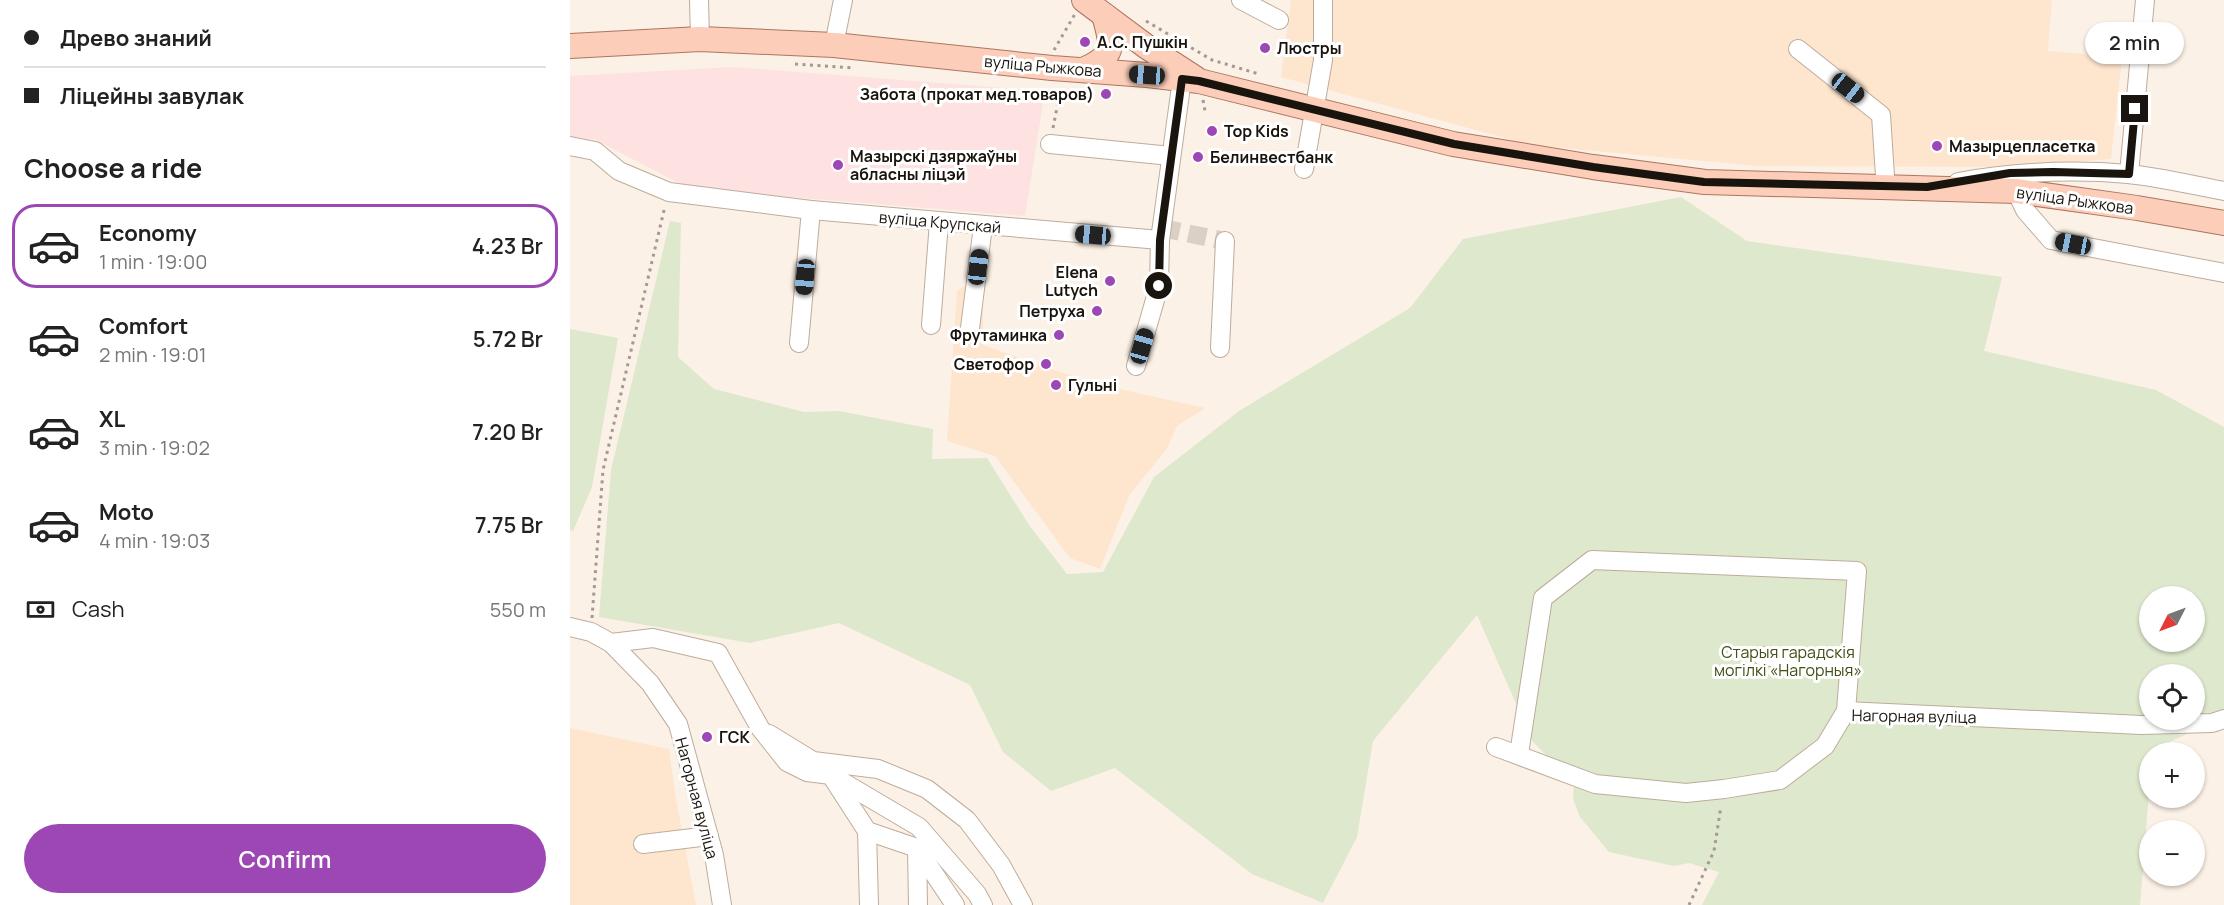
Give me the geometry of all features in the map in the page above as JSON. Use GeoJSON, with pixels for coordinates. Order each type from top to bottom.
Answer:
{"type":"FeatureCollection","features":[{"type":"Feature","properties":{"kind":"main road"},"geometry":{"type":"LineString","coordinates":[[1083,70],[1100,62],[1107,55],[1112,42],[1096,6]]}},
{"type":"Feature","properties":{"kind":"main road"},"geometry":{"type":"LineString","coordinates":[[1096,6],[1191,80]]}},
{"type":"Feature","properties":{"kind":"main road","name":"вуліца Рыжкова"},"geometry":{"type":"LineString","coordinates":[[570,46],[700,39],[834,45],[1057,75],[1083,70],[1191,80],[1454,144],[1593,167],[1704,182],[2016,191],[2224,223]]}},
{"type":"Feature","properties":{"kind":"street"},"geometry":{"type":"LineString","coordinates":[[699,0],[700,39]]}},
{"type":"Feature","properties":{"kind":"street"},"geometry":{"type":"LineString","coordinates":[[834,45],[843,0]]}},
{"type":"Feature","properties":{"kind":"street"},"geometry":{"type":"LineString","coordinates":[[1241,0],[1279,20]]}},
{"type":"Feature","properties":{"kind":"street"},"geometry":{"type":"LineString","coordinates":[[1304,169],[1323,60],[1323,0]]}},
{"type":"Feature","properties":{"kind":"street"},"geometry":{"type":"LineString","coordinates":[[2129,174],[2145,0]]}},
{"type":"Feature","properties":{"kind":"street"},"geometry":{"type":"LineString","coordinates":[[1798,49],[1881,115],[1885,176],[1883,186]]}},
{"type":"Feature","properties":{"kind":"street"},"geometry":{"type":"LineString","coordinates":[[1136,366],[1159,286],[1160,240],[1171,156],[1191,80]]}},
{"type":"Feature","properties":{"kind":"street"},"geometry":{"type":"LineString","coordinates":[[1050,144],[1171,156]]}},
{"type":"Feature","properties":{"kind":"street","name":"вуліца Крупскай"},"geometry":{"type":"LineString","coordinates":[[570,146],[595,151],[618,171],[669,192],[811,210],[1160,240]]}},
{"type":"Feature","properties":{"kind":"street"},"geometry":{"type":"LineString","coordinates":[[1927,187],[2010,173],[2053,172],[2129,174],[2224,191]]}},
{"type":"Feature","properties":{"kind":"street"},"geometry":{"type":"LineString","coordinates":[[2016,191],[2025,210],[2051,240],[2224,273]]}},
{"type":"Feature","properties":{"kind":"street"},"geometry":{"type":"LineString","coordinates":[[799,344],[811,210]]}},
{"type":"Feature","properties":{"kind":"street"},"geometry":{"type":"LineString","coordinates":[[931,325],[939,222]]}},
{"type":"Feature","properties":{"kind":"street"},"geometry":{"type":"LineString","coordinates":[[970,328],[983,226]]}},
{"type":"Feature","properties":{"kind":"street"},"geometry":{"type":"LineString","coordinates":[[1220,348],[1225,241]]}},
{"type":"Feature","properties":{"kind":"street"},"geometry":{"type":"LineString","coordinates":[[1519,754],[1542,598],[1592,561],[1857,571],[1846,711]]}},
{"type":"Feature","properties":{"kind":"street","name":"Нагорная вуліца"},"geometry":{"type":"LineString","coordinates":[[570,627],[591,632],[611,643],[650,683],[678,724],[709,836],[722,905]]}},
{"type":"Feature","properties":{"kind":"street"},"geometry":{"type":"LineString","coordinates":[[611,643],[653,638],[718,653],[760,728],[786,762],[807,772],[831,776],[919,827],[977,894],[983,905]]}},
{"type":"Feature","properties":{"kind":"street"},"geometry":{"type":"LineString","coordinates":[[1762,656],[1850,665]]}},
{"type":"Feature","properties":{"kind":"street","name":"Нагорная вуліца"},"geometry":{"type":"LineString","coordinates":[[1496,747],[1595,784],[1686,793],[1780,780],[1825,747],[1846,711],[2141,725],[2212,723],[2224,718]]}},
{"type":"Feature","properties":{"kind":"street"},"geometry":{"type":"LineString","coordinates":[[760,728],[813,761],[878,769],[927,789],[967,820],[1001,865],[1023,905]]}},
{"type":"Feature","properties":{"kind":"street"},"geometry":{"type":"LineString","coordinates":[[831,776],[867,831],[869,905]]}},
{"type":"Feature","properties":{"kind":"street"},"geometry":{"type":"LineString","coordinates":[[867,831],[917,848],[955,905]]}},
{"type":"Feature","properties":{"kind":"street"},"geometry":{"type":"LineString","coordinates":[[643,844],[709,836]]}},
{"type":"Feature","properties":{"kind":"street"},"geometry":{"type":"LineString","coordinates":[[917,848],[918,905]]}},
{"type":"Feature","properties":{"kind":"path"},"geometry":{"type":"LineString","coordinates":[[1050,144],[1057,75],[1053,52],[1096,6]]}},
{"type":"Feature","properties":{"kind":"path"},"geometry":{"type":"LineString","coordinates":[[1141,18],[1212,60],[1265,76]]}},
{"type":"Feature","properties":{"kind":"path"},"geometry":{"type":"LineString","coordinates":[[591,632],[603,470],[669,192]]}},
{"type":"Feature","properties":{"kind":"path"},"geometry":{"type":"LineString","coordinates":[[1689,905],[1714,851],[1724,789]]}},
{"type":"Feature","properties":{"kind":"shaded area"},"geometry":{"type":"Polygon","coordinates":[[[1291,0],[2052,0],[2048,51],[2122,57],[2111,159],[2011,167],[1757,166],[1531,145],[1281,77],[1291,0]]]}},
{"type":"Feature","properties":{"kind":"shaded area","name":"Мазырскі дзяржаўны абласны ліцэй"},"geometry":{"type":"Polygon","coordinates":[[[732,67],[1045,91],[1025,216],[690,189],[596,140],[570,136],[570,76],[732,67]]]}},
{"type":"Feature","properties":{"kind":"shaded area"},"geometry":{"type":"Polygon","coordinates":[[[983,273],[983,345],[1089,382],[1205,408],[1177,426],[1166,450],[1130,494],[1100,569],[1070,558],[995,456],[947,441],[957,291],[983,273]]]}},
{"type":"Feature","properties":{"kind":"shaded area"},"geometry":{"type":"Polygon","coordinates":[[[570,728],[669,749],[696,905],[570,905],[570,728]]]}},
{"type":"Feature","properties":{"kind":"green space","name":"Старыя гарадскія могілкі «Нагорныя»"},"geometry":{"type":"Polygon","coordinates":[[[1681,197],[1747,241],[2002,277],[1984,351],[2156,390],[2224,427],[2224,718],[2205,726],[2205,664],[2139,664],[2139,730],[2197,730],[2169,742],[2139,742],[2139,808],[2148,808],[2147,820],[2139,820],[2140,905],[1702,905],[1719,872],[1689,863],[1674,866],[1609,852],[1580,817],[1573,799],[1574,783],[1533,742],[1477,615],[1373,741],[1357,837],[1323,903],[1252,874],[1115,768],[1051,791],[1003,752],[970,685],[839,623],[750,643],[599,617],[611,470],[670,221],[681,223],[678,357],[714,389],[804,412],[839,411],[933,429],[932,459],[987,458],[1029,525],[1067,574],[1103,572],[1154,477],[1239,411],[1410,308],[1463,239],[1681,197]]]}},
{"type":"Feature","properties":{"kind":"green space"},"geometry":{"type":"Polygon","coordinates":[[[570,329],[618,338],[592,487],[573,531],[570,530],[570,329]]]}},
{"type":"Feature","properties":{"kind":"tunnel"},"geometry":{"type":"LineString","coordinates":[[1162,228],[1225,241]]}},
{"type":"Feature","properties":{"kind":"place","name":"А.С. Пушкін"},"geometry":{"type":"Point","coordinates":[1085,42]}},
{"type":"Feature","properties":{"kind":"place","name":"Люстры"},"geometry":{"type":"Point","coordinates":[1265,48]}},
{"type":"Feature","properties":{"kind":"place","name":"Забота (прокат мед.товаров)"},"geometry":{"type":"Point","coordinates":[1106,94]}},
{"type":"Feature","properties":{"kind":"place","name":"Top Kids"},"geometry":{"type":"Point","coordinates":[1212,131]}},
{"type":"Feature","properties":{"kind":"place","name":"Мазырцепласетка"},"geometry":{"type":"Point","coordinates":[1937,146]}},
{"type":"Feature","properties":{"kind":"place","name":"Белинвестбанк"},"geometry":{"type":"Point","coordinates":[1198,157]}},
{"type":"Feature","properties":{"kind":"place","name":"Мазырскі дзяржаўны абласны ліцэй"},"geometry":{"type":"Point","coordinates":[838,165]}},
{"type":"Feature","properties":{"kind":"place","name":"Elena Lutych"},"geometry":{"type":"Point","coordinates":[1110,281]}},
{"type":"Feature","properties":{"kind":"place","name":"Петруха"},"geometry":{"type":"Point","coordinates":[1097,311]}},
{"type":"Feature","properties":{"kind":"place","name":"Фрутаминка"},"geometry":{"type":"Point","coordinates":[1059,335]}},
{"type":"Feature","properties":{"kind":"place","name":"Светофор"},"geometry":{"type":"Point","coordinates":[1046,364]}},
{"type":"Feature","properties":{"kind":"place","name":"Гульнi"},"geometry":{"type":"Point","coordinates":[1056,385]}},
{"type":"Feature","properties":{"kind":"place","name":"ГСК"},"geometry":{"type":"Point","coordinates":[707,737]}},
{"type":"Feature","properties":{"kind":"route"},"geometry":{"type":"LineString","coordinates":[[1159,286],[1160,240],[1182,79],[1199,81],[1454,144],[1593,167],[1704,182],[1927,187],[2010,173],[2129,174],[2135,109]]}}]}
